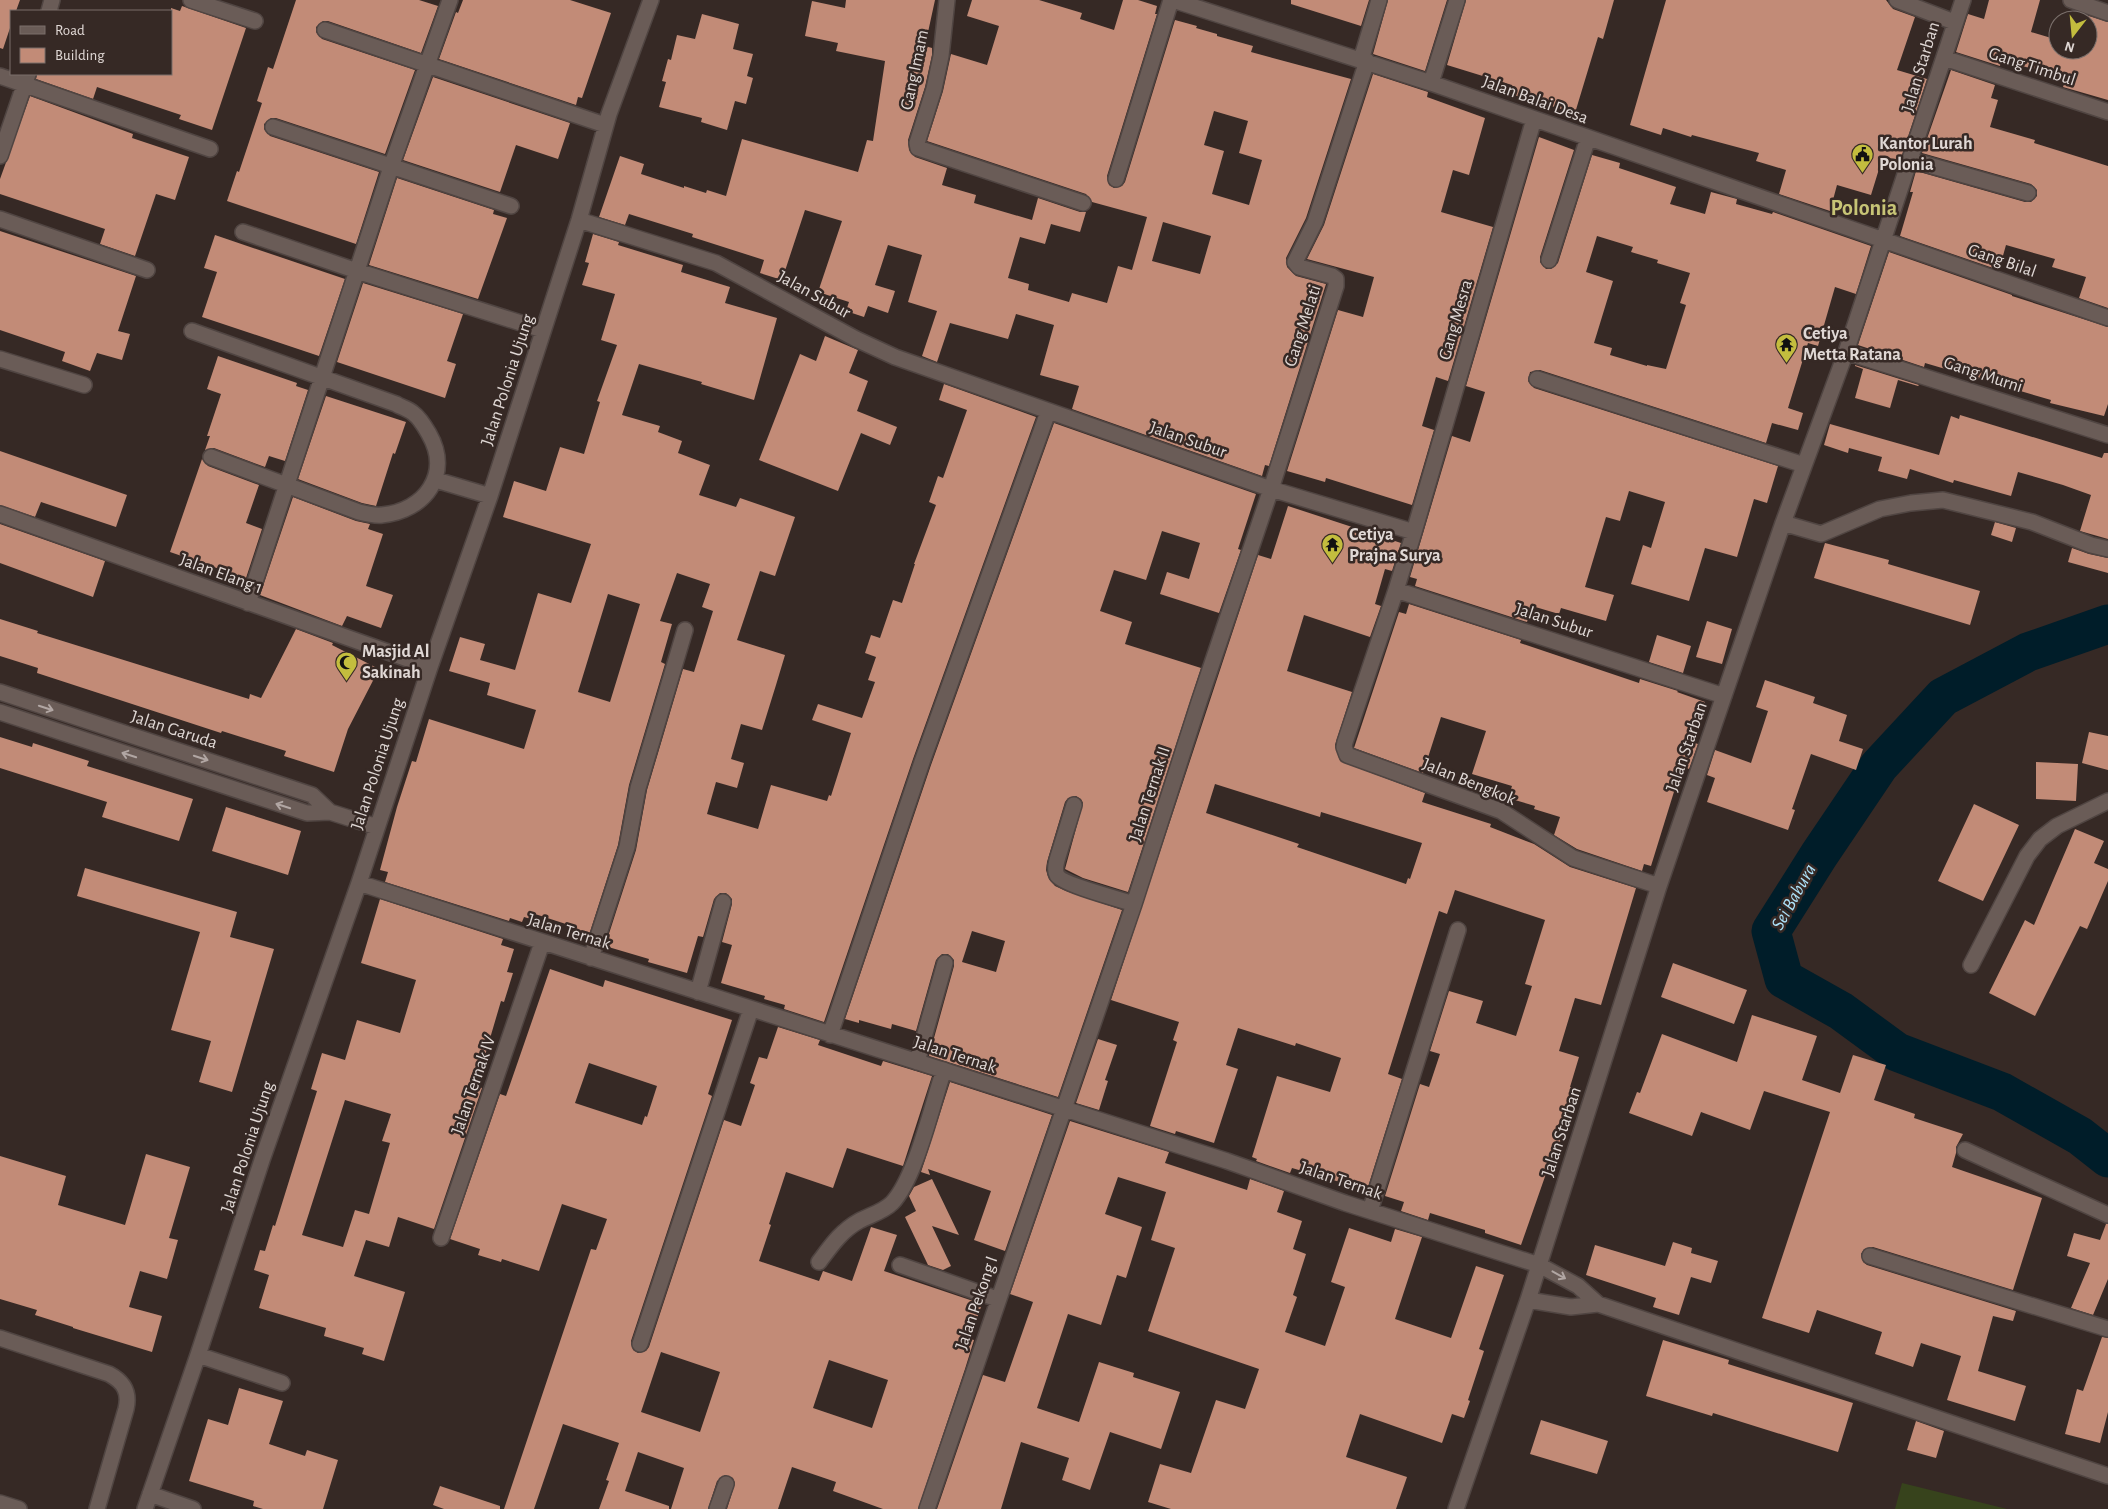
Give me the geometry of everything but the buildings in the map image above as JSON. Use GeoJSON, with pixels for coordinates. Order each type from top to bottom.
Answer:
{"type":"FeatureCollection","features":[{"type":"Feature","properties":{"kind":"street"},"geometry":{"type":"LineString","coordinates":[[191,0],[255,21]]}},
{"type":"Feature","properties":{"kind":"street"},"geometry":{"type":"LineString","coordinates":[[248,603],[356,271],[426,64],[450,0]]}},
{"type":"Feature","properties":{"kind":"street","name":"Jalan Polonia Ujung"},"geometry":{"type":"LineString","coordinates":[[145,1509],[262,1160],[359,884],[430,667],[490,496],[579,220],[605,125],[651,0]]}},
{"type":"Feature","properties":{"kind":"street","name":"Gang Imam"},"geometry":{"type":"LineString","coordinates":[[947,0],[941,56],[934,89],[917,146],[1083,203]]}},
{"type":"Feature","properties":{"kind":"street"},"geometry":{"type":"LineString","coordinates":[[1116,179],[1172,0]]}},
{"type":"Feature","properties":{"kind":"street","name":"Jalan Balai Desa"},"geometry":{"type":"LineString","coordinates":[[1172,0],[1364,60],[1884,241]]}},
{"type":"Feature","properties":{"kind":"street"},"geometry":{"type":"LineString","coordinates":[[1364,60],[1379,0]]}},
{"type":"Feature","properties":{"kind":"street"},"geometry":{"type":"LineString","coordinates":[[1431,83],[1457,0]]}},
{"type":"Feature","properties":{"kind":"street"},"geometry":{"type":"LineString","coordinates":[[1897,0],[1954,22]]}},
{"type":"Feature","properties":{"kind":"street","name":"Jalan Starban"},"geometry":{"type":"LineString","coordinates":[[1456,1509],[1528,1300],[1659,886],[1783,523],[1846,352],[1911,160],[1954,22],[1963,0]]}},
{"type":"Feature","properties":{"kind":"street"},"geometry":{"type":"LineString","coordinates":[[2070,0],[2108,13]]}},
{"type":"Feature","properties":{"kind":"street"},"geometry":{"type":"LineString","coordinates":[[325,30],[605,125]]}},
{"type":"Feature","properties":{"kind":"street","name":"Gang Timbul"},"geometry":{"type":"LineString","coordinates":[[1944,58],[2108,112]]}},
{"type":"Feature","properties":{"kind":"street","name":"Gang Melati"},"geometry":{"type":"LineString","coordinates":[[1271,489],[1336,286],[1336,280],[1332,276],[1299,267],[1295,262],[1315,222],[1364,60]]}},
{"type":"Feature","properties":{"kind":"street"},"geometry":{"type":"LineString","coordinates":[[0,76],[26,79],[210,149]]}},
{"type":"Feature","properties":{"kind":"street"},"geometry":{"type":"LineString","coordinates":[[0,156],[26,79]]}},
{"type":"Feature","properties":{"kind":"street","name":"Gang Mesra"},"geometry":{"type":"LineString","coordinates":[[1414,532],[1534,118]]}},
{"type":"Feature","properties":{"kind":"street"},"geometry":{"type":"LineString","coordinates":[[273,127],[511,206]]}},
{"type":"Feature","properties":{"kind":"street"},"geometry":{"type":"LineString","coordinates":[[1549,260],[1588,138]]}},
{"type":"Feature","properties":{"kind":"street"},"geometry":{"type":"LineString","coordinates":[[1911,160],[2028,193]]}},
{"type":"Feature","properties":{"kind":"street"},"geometry":{"type":"LineString","coordinates":[[0,219],[147,270]]}},
{"type":"Feature","properties":{"kind":"street","name":"Jalan Subur"},"geometry":{"type":"LineString","coordinates":[[579,220],[716,263],[856,339],[895,357],[1271,489],[1414,532]]}},
{"type":"Feature","properties":{"kind":"street"},"geometry":{"type":"LineString","coordinates":[[244,232],[356,271],[543,330]]}},
{"type":"Feature","properties":{"kind":"street","name":"Gang Bilal"},"geometry":{"type":"LineString","coordinates":[[1884,241],[2108,318]]}},
{"type":"Feature","properties":{"kind":"street"},"geometry":{"type":"LineString","coordinates":[[192,331],[321,379],[396,404],[413,413],[424,426],[434,443],[438,462],[436,480],[422,500],[402,511],[381,516],[359,512],[211,457]]}},
{"type":"Feature","properties":{"kind":"street","name":"Gang Murni"},"geometry":{"type":"LineString","coordinates":[[1846,352],[2108,435]]}},
{"type":"Feature","properties":{"kind":"street"},"geometry":{"type":"LineString","coordinates":[[0,360],[84,385]]}},
{"type":"Feature","properties":{"kind":"street"},"geometry":{"type":"LineString","coordinates":[[1536,379],[1804,465]]}},
{"type":"Feature","properties":{"kind":"street"},"geometry":{"type":"LineString","coordinates":[[830,1035],[922,762],[1048,412]]}},
{"type":"Feature","properties":{"kind":"street"},"geometry":{"type":"LineString","coordinates":[[436,480],[490,496]]}},
{"type":"Feature","properties":{"kind":"street","name":"Jalan Ternak II"},"geometry":{"type":"LineString","coordinates":[[1063,1109],[1134,904],[1271,489]]}},
{"type":"Feature","properties":{"kind":"street"},"geometry":{"type":"LineString","coordinates":[[1783,523],[1821,534],[1880,509],[1942,500],[2032,522],[2091,545],[2108,549]]}},
{"type":"Feature","properties":{"kind":"street","name":"Jalan Elang 1"},"geometry":{"type":"LineString","coordinates":[[0,514],[430,667]]}},
{"type":"Feature","properties":{"kind":"street"},"geometry":{"type":"LineString","coordinates":[[1396,590],[1414,532]]}},
{"type":"Feature","properties":{"kind":"street","name":"Jalan Subur"},"geometry":{"type":"LineString","coordinates":[[1396,590],[1724,696]]}},
{"type":"Feature","properties":{"kind":"street","name":"Jalan Bengkok"},"geometry":{"type":"LineString","coordinates":[[1396,590],[1345,742],[1345,752],[1351,757],[1501,811],[1573,858],[1659,886]]}},
{"type":"Feature","properties":{"kind":"street"},"geometry":{"type":"LineString","coordinates":[[591,958],[627,847],[638,788],[685,630]]}},
{"type":"Feature","properties":{"kind":"street","name":"Jalan Garuda"},"geometry":{"type":"LineString","coordinates":[[0,692],[312,795],[330,812]]}},
{"type":"Feature","properties":{"kind":"street","name":"Jalan Garuda"},"geometry":{"type":"LineString","coordinates":[[0,712],[307,813],[330,812],[377,827]]}},
{"type":"Feature","properties":{"kind":"street"},"geometry":{"type":"LineString","coordinates":[[72,736],[78,718]]}},
{"type":"Feature","properties":{"kind":"street"},"geometry":{"type":"LineString","coordinates":[[307,813],[312,795]]}},
{"type":"Feature","properties":{"kind":"street"},"geometry":{"type":"LineString","coordinates":[[1971,965],[2026,856],[2040,839],[2057,826],[2108,801]]}},
{"type":"Feature","properties":{"kind":"street"},"geometry":{"type":"LineString","coordinates":[[1074,805],[1057,860],[1056,874],[1061,880],[1134,904]]}},
{"type":"Feature","properties":{"kind":"street","name":"Jalan Ternak"},"geometry":{"type":"LineString","coordinates":[[359,884],[1227,1161],[1539,1265],[1578,1286],[1598,1304]]}},
{"type":"Feature","properties":{"kind":"street"},"geometry":{"type":"LineString","coordinates":[[698,992],[723,902]]}},
{"type":"Feature","properties":{"kind":"street"},"geometry":{"type":"LineString","coordinates":[[1370,1210],[1458,930]]}},
{"type":"Feature","properties":{"kind":"street","name":"Jalan Ternak IV"},"geometry":{"type":"LineString","coordinates":[[441,1238],[542,943]]}},
{"type":"Feature","properties":{"kind":"street"},"geometry":{"type":"LineString","coordinates":[[918,1062],[945,963]]}},
{"type":"Feature","properties":{"kind":"street"},"geometry":{"type":"LineString","coordinates":[[640,1344],[751,1009]]}},
{"type":"Feature","properties":{"kind":"street"},"geometry":{"type":"LineString","coordinates":[[819,1262],[844,1231],[885,1209],[892,1203],[904,1186],[916,1156],[944,1070]]}},
{"type":"Feature","properties":{"kind":"street","name":"Jalan Pekong I"},"geometry":{"type":"LineString","coordinates":[[927,1509],[1063,1109]]}},
{"type":"Feature","properties":{"kind":"street"},"geometry":{"type":"LineString","coordinates":[[1964,1150],[2108,1215]]}},
{"type":"Feature","properties":{"kind":"street"},"geometry":{"type":"LineString","coordinates":[[1870,1256],[2108,1329]]}},
{"type":"Feature","properties":{"kind":"street"},"geometry":{"type":"LineString","coordinates":[[900,1265],[998,1299]]}},
{"type":"Feature","properties":{"kind":"street"},"geometry":{"type":"LineString","coordinates":[[1528,1300],[1571,1307],[1598,1304],[2108,1476]]}},
{"type":"Feature","properties":{"kind":"street"},"geometry":{"type":"LineString","coordinates":[[0,1338],[109,1374],[123,1384],[127,1392],[126,1409],[97,1509]]}},
{"type":"Feature","properties":{"kind":"street"},"geometry":{"type":"LineString","coordinates":[[198,1355],[282,1384]]}},
{"type":"Feature","properties":{"kind":"street"},"geometry":{"type":"LineString","coordinates":[[717,1509],[726,1484]]}},
{"type":"Feature","properties":{"kind":"street"},"geometry":{"type":"LineString","coordinates":[[150,1494],[193,1509]]}},
{"type":"Feature","properties":{"kind":"street"},"geometry":{"type":"LineString","coordinates":[[0,1503],[19,1509]]}},
{"type":"Feature","properties":{"kind":"green space"},"geometry":{"type":"Polygon","coordinates":[[[1902,1483],[2007,1509],[1895,1509],[1902,1483]]]}},
{"type":"Feature","properties":{"kind":"waterway","name":"Sei Babura"},"geometry":{"type":"LineString","coordinates":[[2108,624],[2028,652],[1943,697],[1879,766],[1771,931],[1784,979],[1841,1011],[1897,1052],[2002,1092],[2080,1136],[2108,1158]]}},
{"type":"Feature","properties":{"kind":"place","name":"Kantor Lurah Polonia"},"geometry":{"type":"Point","coordinates":[1863,173]}},
{"type":"Feature","properties":{"kind":"place","name":"Cetiya Metta Ratana"},"geometry":{"type":"Point","coordinates":[1787,363]}},
{"type":"Feature","properties":{"kind":"place","name":"Cetiya Prajna Surya"},"geometry":{"type":"Point","coordinates":[1333,564]}},
{"type":"Feature","properties":{"kind":"place","name":"Masjid Al Sakinah"},"geometry":{"type":"Point","coordinates":[346,681]}},
{"type":"Feature","properties":{"kind":"district","name":"Polonia"},"geometry":{"type":"Point","coordinates":[1864,208]}}]}
